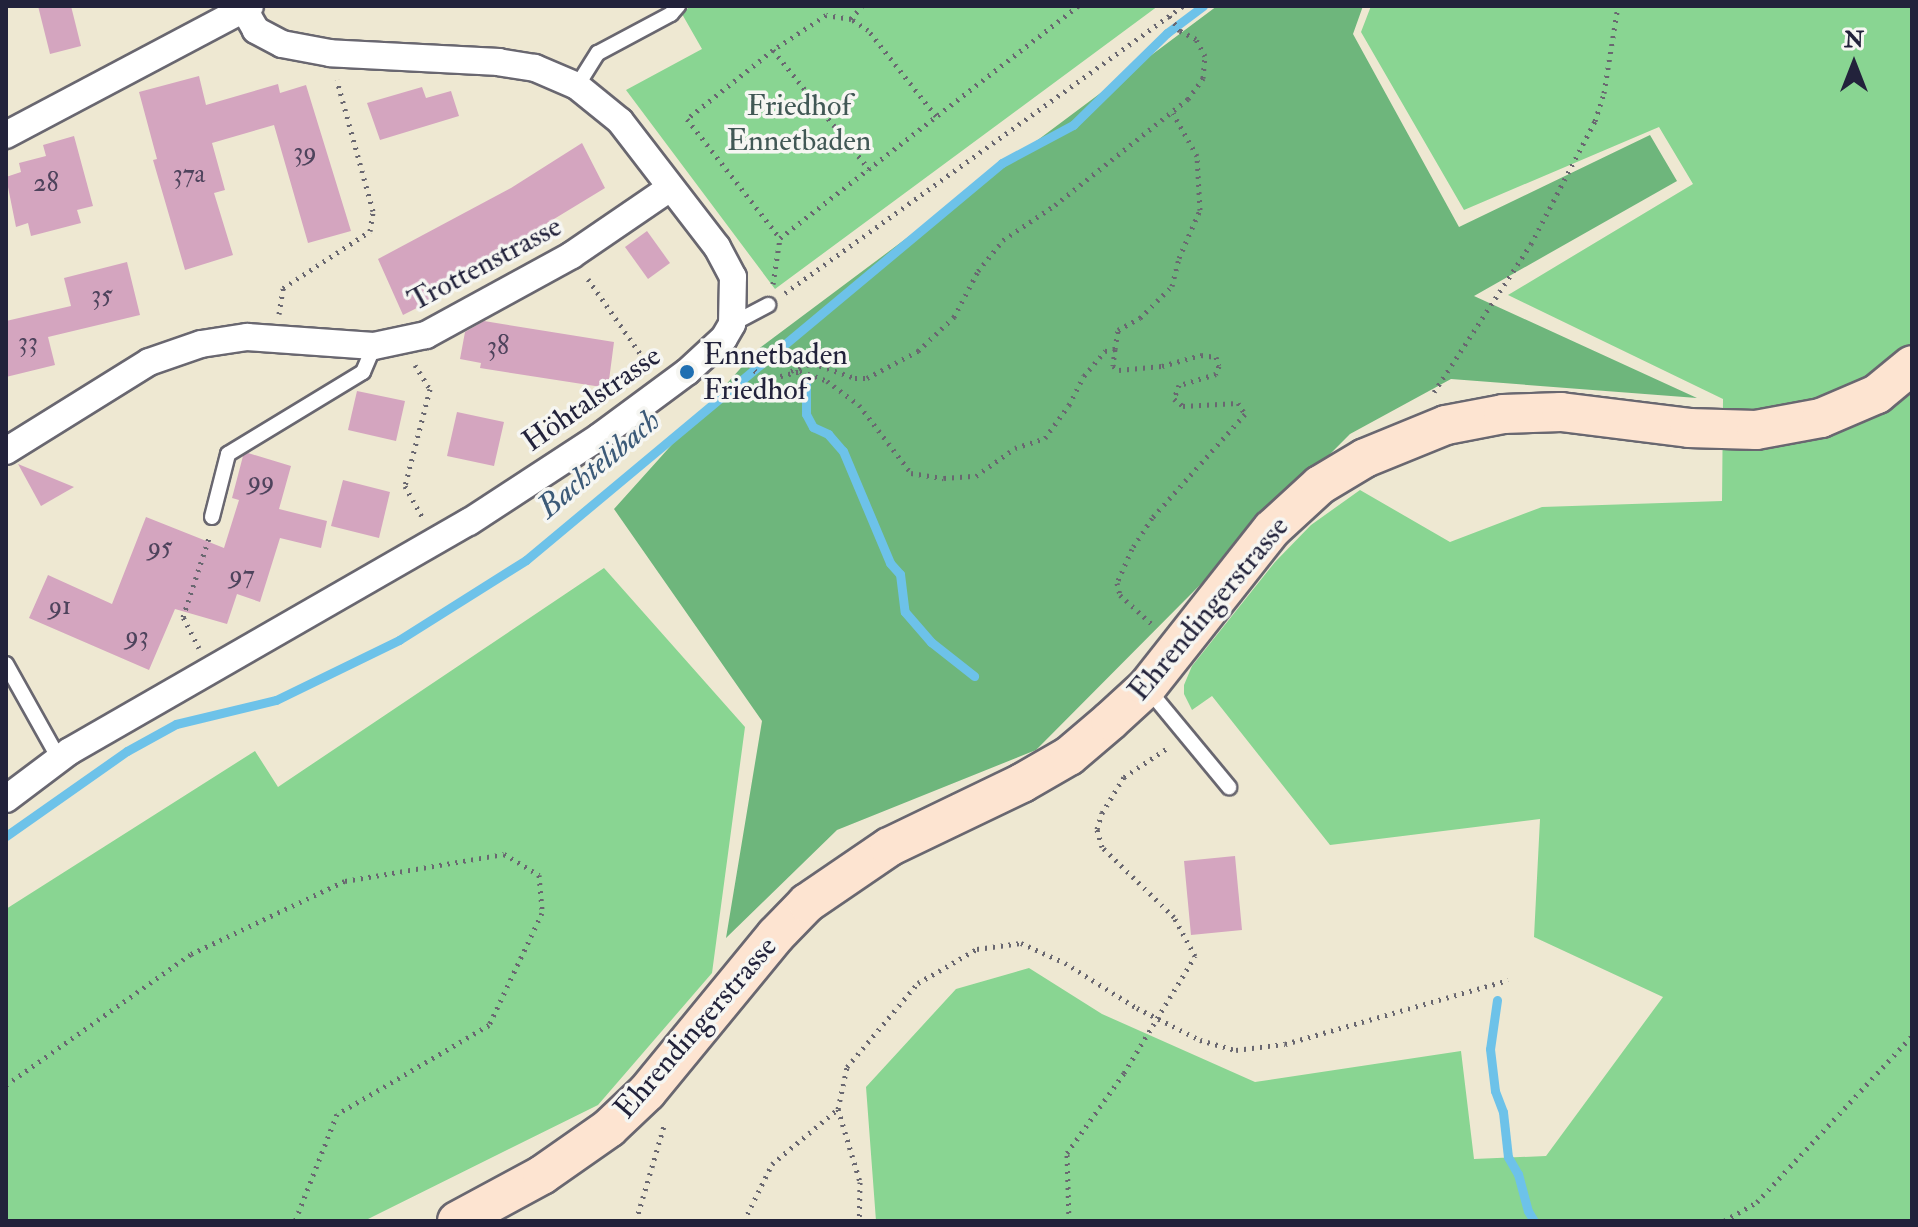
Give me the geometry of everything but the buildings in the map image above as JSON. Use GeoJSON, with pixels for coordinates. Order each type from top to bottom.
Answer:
{"type":"FeatureCollection","features":[{"type":"Feature","properties":{"kind":"main road","name":"Ehrendingerstrasse"},"geometry":{"type":"LineString","coordinates":[[457,1221],[542,1175],[609,1128],[647,1092],[776,935],[807,903],[889,847],[1022,783],[1069,756],[1147,687],[1282,520],[1320,485],[1402,440],[1446,425],[1503,414],[1561,412],[1689,428],[1756,430],[1821,418],[1877,394],[1912,365]]}},
{"type":"Feature","properties":{"kind":"street"},"geometry":{"type":"LineString","coordinates":[[6,135],[247,8],[256,30],[282,44],[330,53],[499,62],[535,68],[577,86],[620,121],[717,247],[733,277],[732,324]]}},
{"type":"Feature","properties":{"kind":"street","name":"Trottenstrasse"},"geometry":{"type":"LineString","coordinates":[[6,451],[149,362],[222,340],[276,338],[374,346],[401,342],[449,324],[572,255],[670,188]]}},
{"type":"Feature","properties":{"kind":"street","name":"Höhtalstrasse"},"geometry":{"type":"LineString","coordinates":[[6,799],[59,759],[435,541],[573,454],[666,389],[717,345],[732,324]]}},
{"type":"Feature","properties":{"kind":"lane"},"geometry":{"type":"LineString","coordinates":[[577,86],[598,53],[671,14],[678,6]]}},
{"type":"Feature","properties":{"kind":"lane","name":"Höhtalstrasse"},"geometry":{"type":"LineString","coordinates":[[732,324],[768,305]]}},
{"type":"Feature","properties":{"kind":"lane"},"geometry":{"type":"LineString","coordinates":[[212,517],[228,454],[363,372],[374,346]]}},
{"type":"Feature","properties":{"kind":"lane"},"geometry":{"type":"LineString","coordinates":[[6,664],[59,759]]}},
{"type":"Feature","properties":{"kind":"lane"},"geometry":{"type":"LineString","coordinates":[[1147,687],[1229,787]]}},
{"type":"Feature","properties":{"kind":"path"},"geometry":{"type":"LineString","coordinates":[[851,19],[862,6]]}},
{"type":"Feature","properties":{"kind":"path"},"geometry":{"type":"LineString","coordinates":[[768,305],[780,238],[1078,6]]}},
{"type":"Feature","properties":{"kind":"path"},"geometry":{"type":"LineString","coordinates":[[768,305],[1183,6]]}},
{"type":"Feature","properties":{"kind":"path"},"geometry":{"type":"LineString","coordinates":[[1402,440],[1531,244],[1582,148],[1604,93],[1618,6]]}},
{"type":"Feature","properties":{"kind":"path"},"geometry":{"type":"LineString","coordinates":[[780,238],[687,119],[773,50],[826,15],[851,19],[868,30],[936,116]]}},
{"type":"Feature","properties":{"kind":"path"},"geometry":{"type":"LineString","coordinates":[[749,365],[761,378],[770,380],[812,363],[855,378],[867,378],[918,351],[954,317],[978,271],[1003,240],[1173,113],[1198,88],[1206,64],[1196,39],[1180,31],[1170,16]]}},
{"type":"Feature","properties":{"kind":"path"},"geometry":{"type":"LineString","coordinates":[[773,50],[869,169]]}},
{"type":"Feature","properties":{"kind":"path"},"geometry":{"type":"LineString","coordinates":[[276,338],[283,288],[370,231],[373,211],[330,53]]}},
{"type":"Feature","properties":{"kind":"path"},"geometry":{"type":"LineString","coordinates":[[1173,113],[1197,156],[1200,210],[1179,258],[1172,286],[1140,318],[1118,330],[1113,366],[1119,370],[1213,356],[1219,366],[1216,374],[1179,385],[1174,399],[1183,406],[1238,403],[1245,409],[1243,418],[1231,434],[1152,518],[1132,549],[1117,583],[1120,595],[1128,604],[1179,646]]}},
{"type":"Feature","properties":{"kind":"path"},"geometry":{"type":"LineString","coordinates":[[572,255],[666,389]]}},
{"type":"Feature","properties":{"kind":"path"},"geometry":{"type":"LineString","coordinates":[[401,342],[430,389],[405,486],[435,541]]}},
{"type":"Feature","properties":{"kind":"path"},"geometry":{"type":"LineString","coordinates":[[791,372],[818,376],[859,405],[911,473],[944,478],[976,476],[1015,448],[1045,438],[1100,355],[1115,349]]}},
{"type":"Feature","properties":{"kind":"path"},"geometry":{"type":"LineString","coordinates":[[210,670],[183,617],[212,528],[212,517]]}},
{"type":"Feature","properties":{"kind":"path"},"geometry":{"type":"LineString","coordinates":[[1069,1221],[1067,1153],[1124,1073],[1195,956],[1174,917],[1102,847],[1097,829],[1102,813],[1124,777],[1186,735]]}},
{"type":"Feature","properties":{"kind":"path"},"geometry":{"type":"LineString","coordinates":[[6,1085],[191,954],[345,881],[504,854],[539,875],[542,913],[489,1025],[337,1114],[295,1221]]}},
{"type":"Feature","properties":{"kind":"path"},"geometry":{"type":"LineString","coordinates":[[859,1221],[860,1182],[838,1109],[847,1067],[918,983],[977,949],[1021,943],[1065,963],[1200,1040],[1236,1050],[1285,1044],[1508,980]]}},
{"type":"Feature","properties":{"kind":"path"},"geometry":{"type":"LineString","coordinates":[[1724,1221],[1757,1202],[1912,1036]]}},
{"type":"Feature","properties":{"kind":"path"},"geometry":{"type":"LineString","coordinates":[[744,1221],[772,1164],[838,1109]]}},
{"type":"Feature","properties":{"kind":"path"},"geometry":{"type":"LineString","coordinates":[[636,1221],[666,1118]]}},
{"type":"Feature","properties":{"kind":"green space","name":"Friedhof Ennetbaden"},"geometry":{"type":"Polygon","coordinates":[[[690,6],[1158,6],[775,289],[626,90],[702,49],[682,14],[690,6]]]}},
{"type":"Feature","properties":{"kind":"green space"},"geometry":{"type":"Polygon","coordinates":[[[1217,6],[1363,6],[1353,34],[1459,227],[1650,135],[1677,181],[1474,296],[1697,398],[1451,379],[1350,434],[1036,750],[837,830],[726,938],[762,721],[614,509],[757,350],[1217,6]]]}},
{"type":"Feature","properties":{"kind":"green space"},"geometry":{"type":"Polygon","coordinates":[[[1371,6],[1912,6],[1912,1221],[876,1221],[866,1087],[956,989],[1029,968],[1102,1014],[1255,1082],[1461,1051],[1474,1159],[1546,1156],[1663,997],[1534,937],[1540,819],[1330,845],[1212,696],[1192,710],[1184,694],[1184,685],[1192,666],[1275,562],[1311,525],[1360,490],[1450,542],[1542,507],[1722,501],[1723,399],[1508,295],[1693,184],[1659,127],[1464,210],[1361,32],[1371,6]]]}},
{"type":"Feature","properties":{"kind":"green space"},"geometry":{"type":"Polygon","coordinates":[[[604,568],[745,727],[712,973],[598,1105],[364,1221],[6,1221],[6,909],[255,751],[278,787],[604,568]]]}},
{"type":"Feature","properties":{"kind":"waterway","name":"Bachtelibach"},"geometry":{"type":"LineString","coordinates":[[6,836],[127,751],[176,724],[276,700],[399,640],[526,560],[1002,163],[1073,125],[1167,33],[1203,6]]}},
{"type":"Feature","properties":{"kind":"waterway"},"geometry":{"type":"LineString","coordinates":[[806,379],[806,414],[813,427],[828,434],[843,451],[890,563],[900,574],[905,612],[931,642],[974,676]]}},
{"type":"Feature","properties":{"kind":"waterway"},"geometry":{"type":"LineString","coordinates":[[1497,1000],[1490,1049],[1495,1091],[1503,1112],[1508,1157],[1518,1174],[1528,1211],[1534,1221]]}},
{"type":"Feature","properties":{"kind":"place","name":"Ennetbaden Friedhof"},"geometry":{"type":"Point","coordinates":[687,372]}}]}
